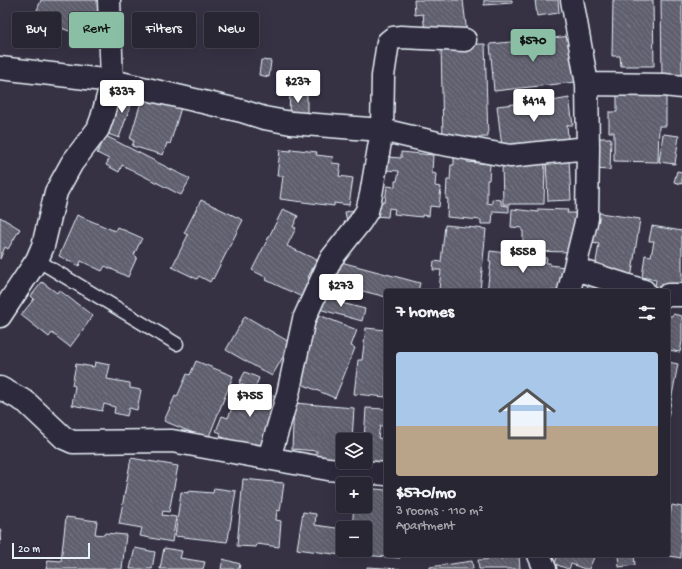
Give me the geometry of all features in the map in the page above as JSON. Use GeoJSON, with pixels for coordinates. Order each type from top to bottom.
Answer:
{"type":"FeatureCollection","features":[{"type":"Feature","properties":{"kind":"street"},"geometry":{"type":"LineString","coordinates":[[0,316],[37,260],[43,246],[56,192],[72,164],[98,129],[102,118],[112,80],[109,0]]}},
{"type":"Feature","properties":{"kind":"street"},"geometry":{"type":"LineString","coordinates":[[570,289],[588,218],[587,84],[572,0]]}},
{"type":"Feature","properties":{"kind":"street"},"geometry":{"type":"LineString","coordinates":[[269,458],[288,394],[304,320],[331,259],[367,211],[382,130],[383,76],[388,42],[393,38],[400,37],[465,40]]}},
{"type":"Feature","properties":{"kind":"street"},"geometry":{"type":"LineString","coordinates":[[0,68],[112,80],[242,111],[264,118],[291,123],[382,130],[437,143],[510,156],[588,148]]}},
{"type":"Feature","properties":{"kind":"street"},"geometry":{"type":"LineString","coordinates":[[587,84],[664,85],[682,87]]}},
{"type":"Feature","properties":{"kind":"street"},"geometry":{"type":"LineString","coordinates":[[576,269],[638,289]]}},
{"type":"Feature","properties":{"kind":"street"},"geometry":{"type":"LineString","coordinates":[[670,295],[682,295]]}},
{"type":"Feature","properties":{"kind":"street"},"geometry":{"type":"LineString","coordinates":[[0,388],[26,402],[64,438],[74,442],[172,441],[328,469],[384,474]]}},
{"type":"Feature","properties":{"kind":"street"},"geometry":{"type":"LineString","coordinates":[[540,557],[544,569]]}},
{"type":"Feature","properties":{"kind":"lane"},"geometry":{"type":"LineString","coordinates":[[37,260],[177,344]]}},
{"type":"Feature","properties":{"kind":"building"},"geometry":{"type":"Polygon","coordinates":[[[41,0],[97,0],[102,2],[98,12],[69,12],[69,31],[61,28],[61,12],[36,12],[41,0]]]}},
{"type":"Feature","properties":{"kind":"building"},"geometry":{"type":"Polygon","coordinates":[[[414,0],[463,0],[467,34],[425,32],[423,14],[415,15],[414,0]]]}},
{"type":"Feature","properties":{"kind":"building"},"geometry":{"type":"Polygon","coordinates":[[[484,0],[512,0],[512,3],[484,5],[484,0]]]}},
{"type":"Feature","properties":{"kind":"building"},"geometry":{"type":"Polygon","coordinates":[[[535,0],[558,0],[559,13],[537,16],[535,0]]]}},
{"type":"Feature","properties":{"kind":"building"},"geometry":{"type":"Polygon","coordinates":[[[613,0],[653,0],[654,66],[621,66],[620,56],[612,56],[613,0]]]}},
{"type":"Feature","properties":{"kind":"building"},"geometry":{"type":"Polygon","coordinates":[[[661,0],[682,0],[682,78],[662,78],[661,0]]]}},
{"type":"Feature","properties":{"kind":"building"},"geometry":{"type":"Polygon","coordinates":[[[572,36],[576,82],[494,91],[490,44],[572,36]]]}},
{"type":"Feature","properties":{"kind":"building"},"geometry":{"type":"Polygon","coordinates":[[[485,44],[488,137],[443,138],[441,45],[485,44]]]}},
{"type":"Feature","properties":{"kind":"building"},"geometry":{"type":"Polygon","coordinates":[[[261,60],[271,61],[269,77],[259,75],[261,60]]]}},
{"type":"Feature","properties":{"kind":"building"},"geometry":{"type":"Polygon","coordinates":[[[124,89],[135,93],[119,138],[108,134],[124,89]]]}},
{"type":"Feature","properties":{"kind":"building"},"geometry":{"type":"Polygon","coordinates":[[[617,90],[666,91],[666,126],[659,126],[658,162],[614,161],[614,132],[609,132],[609,112],[617,112],[617,90]]]}},
{"type":"Feature","properties":{"kind":"building"},"geometry":{"type":"Polygon","coordinates":[[[290,92],[307,93],[307,118],[289,114],[290,92]]]}},
{"type":"Feature","properties":{"kind":"building"},"geometry":{"type":"Polygon","coordinates":[[[143,95],[183,101],[170,144],[167,143],[163,155],[132,146],[134,141],[130,139],[143,95]]]}},
{"type":"Feature","properties":{"kind":"building"},"geometry":{"type":"Polygon","coordinates":[[[569,98],[573,125],[567,125],[568,139],[502,147],[497,106],[523,103],[524,106],[569,98]]]}},
{"type":"Feature","properties":{"kind":"building"},"geometry":{"type":"Polygon","coordinates":[[[663,134],[679,136],[675,164],[659,162],[663,134]]]}},
{"type":"Feature","properties":{"kind":"building"},"geometry":{"type":"Polygon","coordinates":[[[106,136],[190,179],[181,195],[122,165],[119,172],[106,165],[109,159],[97,153],[106,136]]]}},
{"type":"Feature","properties":{"kind":"building"},"geometry":{"type":"Polygon","coordinates":[[[594,138],[611,138],[610,170],[593,169],[594,138]]]}},
{"type":"Feature","properties":{"kind":"building"},"geometry":{"type":"Polygon","coordinates":[[[291,149],[317,152],[316,155],[333,157],[332,163],[341,164],[339,176],[353,178],[349,205],[334,203],[334,206],[280,199],[283,176],[277,176],[280,150],[291,151],[291,149]]]}},
{"type":"Feature","properties":{"kind":"building"},"geometry":{"type":"Polygon","coordinates":[[[401,152],[433,155],[432,173],[436,174],[435,186],[441,187],[439,207],[430,206],[429,216],[422,215],[422,217],[394,214],[395,209],[389,208],[388,217],[375,216],[377,202],[385,202],[387,186],[395,187],[395,181],[397,181],[399,171],[386,170],[388,157],[401,158],[401,152]]]}},
{"type":"Feature","properties":{"kind":"building"},"geometry":{"type":"Polygon","coordinates":[[[454,158],[468,159],[467,162],[490,164],[489,180],[487,180],[487,203],[492,204],[492,199],[501,200],[501,205],[509,206],[509,212],[493,211],[492,224],[481,224],[481,220],[447,217],[447,180],[450,180],[451,165],[454,165],[454,158]]]}},
{"type":"Feature","properties":{"kind":"building"},"geometry":{"type":"Polygon","coordinates":[[[569,159],[571,200],[548,201],[546,160],[569,159]]]}},
{"type":"Feature","properties":{"kind":"building"},"geometry":{"type":"Polygon","coordinates":[[[545,161],[544,204],[503,204],[502,162],[545,161]]]}},
{"type":"Feature","properties":{"kind":"building"},"geometry":{"type":"Polygon","coordinates":[[[677,171],[682,172],[682,184],[674,182],[677,171]]]}},
{"type":"Feature","properties":{"kind":"building"},"geometry":{"type":"Polygon","coordinates":[[[201,200],[243,220],[213,279],[212,278],[210,282],[199,276],[197,279],[172,267],[188,235],[184,233],[201,200]]]}},
{"type":"Feature","properties":{"kind":"building"},"geometry":{"type":"Polygon","coordinates":[[[283,209],[298,216],[293,227],[296,228],[287,246],[317,260],[308,277],[311,278],[302,297],[266,280],[267,278],[252,270],[283,209]]]}},
{"type":"Feature","properties":{"kind":"building"},"geometry":{"type":"Polygon","coordinates":[[[512,209],[538,212],[538,209],[568,210],[567,213],[576,213],[576,226],[573,226],[573,252],[523,251],[522,228],[511,227],[512,209]]]}},
{"type":"Feature","properties":{"kind":"building"},"geometry":{"type":"Polygon","coordinates":[[[354,210],[356,220],[347,222],[345,212],[354,210]]]}},
{"type":"Feature","properties":{"kind":"building"},"geometry":{"type":"Polygon","coordinates":[[[593,212],[640,219],[631,279],[595,268],[599,244],[590,243],[593,212]]]}},
{"type":"Feature","properties":{"kind":"building"},"geometry":{"type":"Polygon","coordinates":[[[77,215],[115,231],[117,227],[142,238],[134,255],[137,257],[128,277],[105,266],[102,271],[81,261],[79,266],[59,256],[77,215]]]}},
{"type":"Feature","properties":{"kind":"building"},"geometry":{"type":"Polygon","coordinates":[[[0,217],[20,229],[8,249],[5,247],[0,259],[0,217]]]}},
{"type":"Feature","properties":{"kind":"building"},"geometry":{"type":"Polygon","coordinates":[[[445,225],[486,229],[480,289],[439,289],[441,270],[433,270],[434,261],[441,262],[445,225]]]}},
{"type":"Feature","properties":{"kind":"building"},"geometry":{"type":"Polygon","coordinates":[[[652,226],[682,231],[682,291],[655,286],[656,280],[642,277],[645,255],[651,256],[654,241],[649,241],[652,226]]]}},
{"type":"Feature","properties":{"kind":"building"},"geometry":{"type":"Polygon","coordinates":[[[490,251],[547,258],[546,263],[550,263],[550,265],[565,267],[562,289],[487,289],[491,261],[489,261],[490,251]]]}},
{"type":"Feature","properties":{"kind":"building"},"geometry":{"type":"Polygon","coordinates":[[[337,261],[420,283],[418,289],[384,289],[384,296],[332,283],[337,261]]]}},
{"type":"Feature","properties":{"kind":"building"},"geometry":{"type":"Polygon","coordinates":[[[589,281],[617,289],[587,289],[589,281]]]}},
{"type":"Feature","properties":{"kind":"building"},"geometry":{"type":"Polygon","coordinates":[[[42,282],[57,293],[59,290],[93,316],[70,347],[52,333],[49,337],[21,315],[34,299],[31,296],[42,282]]]}},
{"type":"Feature","properties":{"kind":"building"},"geometry":{"type":"Polygon","coordinates":[[[325,293],[341,297],[338,302],[365,309],[362,321],[319,309],[325,293]]]}},
{"type":"Feature","properties":{"kind":"building"},"geometry":{"type":"Polygon","coordinates":[[[673,314],[682,316],[682,342],[680,352],[670,350],[670,316],[673,314]]]}},
{"type":"Feature","properties":{"kind":"building"},"geometry":{"type":"Polygon","coordinates":[[[319,315],[357,330],[351,346],[355,348],[335,398],[292,380],[319,315]]]}},
{"type":"Feature","properties":{"kind":"building"},"geometry":{"type":"Polygon","coordinates":[[[245,316],[291,343],[272,376],[226,350],[245,316]]]}},
{"type":"Feature","properties":{"kind":"building"},"geometry":{"type":"Polygon","coordinates":[[[366,328],[384,330],[384,397],[354,394],[358,360],[362,360],[366,328]]]}},
{"type":"Feature","properties":{"kind":"building"},"geometry":{"type":"Polygon","coordinates":[[[196,361],[233,376],[208,439],[164,421],[175,396],[177,397],[187,374],[190,375],[196,361]]]}},
{"type":"Feature","properties":{"kind":"building"},"geometry":{"type":"Polygon","coordinates":[[[95,362],[110,365],[107,379],[130,383],[130,388],[141,390],[137,410],[129,408],[127,416],[114,413],[115,407],[104,404],[102,411],[72,405],[75,386],[72,385],[76,364],[94,367],[95,362]]]}},
{"type":"Feature","properties":{"kind":"building"},"geometry":{"type":"Polygon","coordinates":[[[670,362],[678,364],[670,406],[670,362]]]}},
{"type":"Feature","properties":{"kind":"building"},"geometry":{"type":"Polygon","coordinates":[[[245,372],[259,378],[254,390],[239,383],[245,372]]]}},
{"type":"Feature","properties":{"kind":"building"},"geometry":{"type":"Polygon","coordinates":[[[240,387],[254,393],[256,388],[281,398],[259,452],[220,436],[221,433],[216,431],[222,416],[228,418],[240,387]]]}},
{"type":"Feature","properties":{"kind":"building"},"geometry":{"type":"Polygon","coordinates":[[[294,403],[354,408],[352,433],[336,433],[336,463],[316,466],[317,451],[292,449],[294,403]]]}},
{"type":"Feature","properties":{"kind":"building"},"geometry":{"type":"Polygon","coordinates":[[[366,408],[384,409],[384,426],[380,426],[378,438],[384,439],[384,472],[372,466],[372,433],[364,433],[366,408]]]}},
{"type":"Feature","properties":{"kind":"building"},"geometry":{"type":"Polygon","coordinates":[[[131,458],[178,466],[169,512],[163,511],[162,515],[176,517],[172,542],[140,536],[142,528],[119,524],[131,458]]]}},
{"type":"Feature","properties":{"kind":"building"},"geometry":{"type":"Polygon","coordinates":[[[243,479],[284,483],[280,511],[277,510],[276,520],[281,521],[279,547],[257,544],[256,547],[237,546],[243,479]]]}},
{"type":"Feature","properties":{"kind":"building"},"geometry":{"type":"Polygon","coordinates":[[[214,488],[236,491],[227,542],[175,536],[181,492],[188,493],[188,491],[213,493],[214,488]]]}},
{"type":"Feature","properties":{"kind":"building"},"geometry":{"type":"Polygon","coordinates":[[[372,489],[384,490],[384,557],[372,556],[372,521],[353,521],[353,513],[372,513],[372,489]]]}},
{"type":"Feature","properties":{"kind":"building"},"geometry":{"type":"Polygon","coordinates":[[[672,505],[682,507],[681,558],[670,556],[670,515],[672,505]]]}},
{"type":"Feature","properties":{"kind":"building"},"geometry":{"type":"Polygon","coordinates":[[[303,512],[316,514],[315,525],[336,528],[336,554],[297,549],[303,512]]]}},
{"type":"Feature","properties":{"kind":"building"},"geometry":{"type":"Polygon","coordinates":[[[66,517],[97,521],[95,534],[104,535],[105,533],[126,535],[122,569],[46,569],[48,560],[61,561],[66,517]]]}},
{"type":"Feature","properties":{"kind":"building"},"geometry":{"type":"Polygon","coordinates":[[[0,529],[2,530],[0,545],[0,529]]]}},
{"type":"Feature","properties":{"kind":"building"},"geometry":{"type":"Polygon","coordinates":[[[135,548],[155,552],[152,569],[130,569],[135,548]]]}},
{"type":"Feature","properties":{"kind":"building"},"geometry":{"type":"Polygon","coordinates":[[[164,548],[182,551],[180,558],[205,562],[203,569],[160,569],[164,548]]]}},
{"type":"Feature","properties":{"kind":"building"},"geometry":{"type":"Polygon","coordinates":[[[502,557],[519,557],[520,569],[479,569],[478,560],[502,559],[502,557]]]}},
{"type":"Feature","properties":{"kind":"building"},"geometry":{"type":"Polygon","coordinates":[[[557,557],[594,557],[589,569],[571,564],[568,569],[555,564],[557,557]]]}},
{"type":"Feature","properties":{"kind":"building"},"geometry":{"type":"Polygon","coordinates":[[[618,557],[634,557],[635,565],[619,567],[618,557]]]}},
{"type":"Feature","properties":{"kind":"building"},"geometry":{"type":"Polygon","coordinates":[[[223,559],[240,564],[239,569],[221,569],[223,559]]]}},
{"type":"Feature","properties":{"kind":"building"},"geometry":{"type":"Polygon","coordinates":[[[472,561],[473,569],[430,569],[430,567],[472,561]]]}},
{"type":"Feature","properties":{"kind":"building"},"geometry":{"type":"Polygon","coordinates":[[[367,567],[400,569],[367,569],[367,567]]]}}]}
